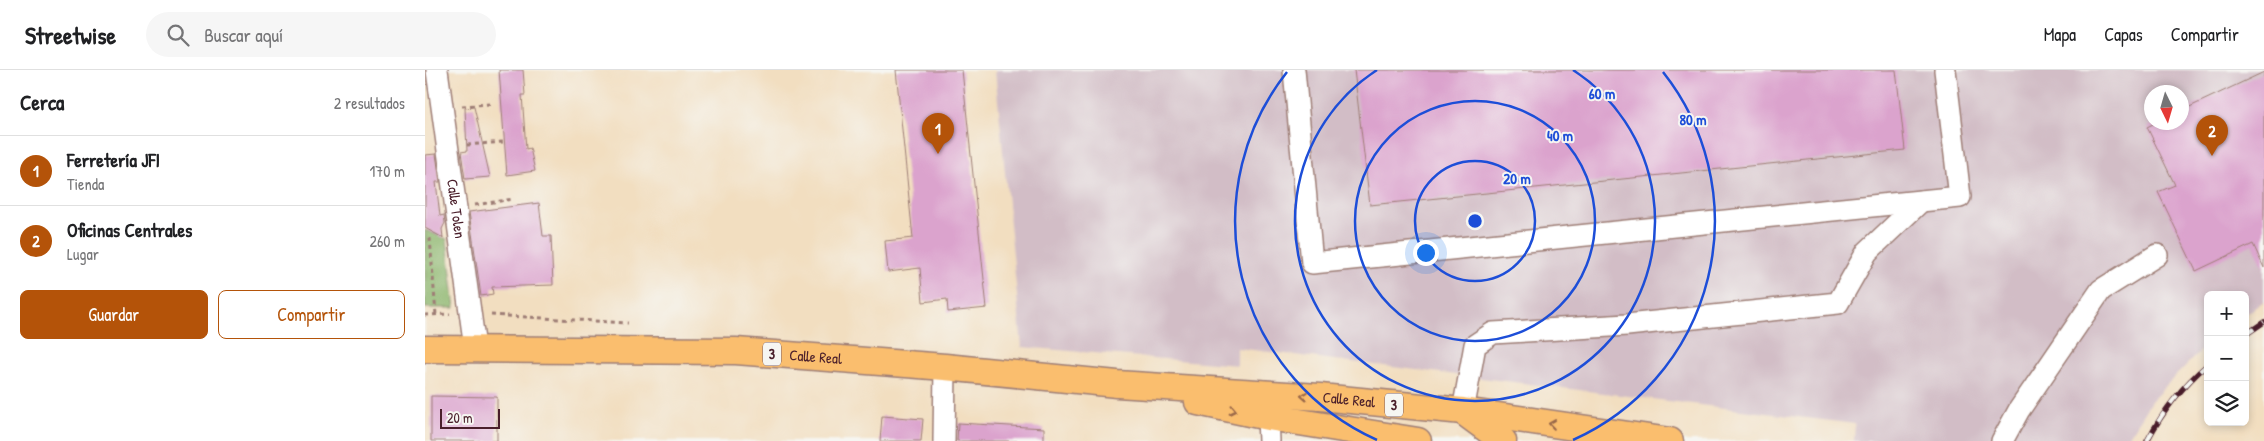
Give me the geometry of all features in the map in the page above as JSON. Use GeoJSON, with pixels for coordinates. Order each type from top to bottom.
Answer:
{"type":"FeatureCollection","features":[{"type":"Feature","properties":{"kind":"main road","name":"Calle Real"},"geometry":{"type":"LineString","coordinates":[[425,349],[736,351],[945,367],[1117,384],[1312,396],[1463,411],[1670,441]]}},
{"type":"Feature","properties":{"kind":"main road","name":"Calle Real"},"geometry":{"type":"LineString","coordinates":[[1117,384],[1268,429],[1368,433],[1418,441]]}},
{"type":"Feature","properties":{"kind":"main road"},"geometry":{"type":"LineString","coordinates":[[1368,433],[1441,422],[1453,418],[1463,411],[1503,441]]}},
{"type":"Feature","properties":{"kind":"lane","name":"Calle Tolen"},"geometry":{"type":"LineString","coordinates":[[437,70],[475,348]]}},
{"type":"Feature","properties":{"kind":"lane"},"geometry":{"type":"LineString","coordinates":[[1294,70],[1312,263],[1960,197],[1945,70]]}},
{"type":"Feature","properties":{"kind":"lane"},"geometry":{"type":"LineString","coordinates":[[1463,411],[1475,345],[1493,334],[1627,325],[1838,303],[1867,252],[1921,201]]}},
{"type":"Feature","properties":{"kind":"lane"},"geometry":{"type":"LineString","coordinates":[[2002,441],[2019,410],[2101,290],[2157,255]]}},
{"type":"Feature","properties":{"kind":"lane"},"geometry":{"type":"LineString","coordinates":[[944,441],[945,367]]}},
{"type":"Feature","properties":{"kind":"path"},"geometry":{"type":"LineString","coordinates":[[457,106],[490,104]]}},
{"type":"Feature","properties":{"kind":"path"},"geometry":{"type":"LineString","coordinates":[[463,145],[503,142]]}},
{"type":"Feature","properties":{"kind":"path"},"geometry":{"type":"LineString","coordinates":[[470,205],[513,199]]}},
{"type":"Feature","properties":{"kind":"path"},"geometry":{"type":"LineString","coordinates":[[430,238],[436,315]]}},
{"type":"Feature","properties":{"kind":"path"},"geometry":{"type":"LineString","coordinates":[[485,314],[628,323]]}},
{"type":"Feature","properties":{"kind":"shaded area"},"geometry":{"type":"Polygon","coordinates":[[[995,70],[2264,70],[2264,301],[2249,312],[2249,291],[2204,291],[2204,347],[2151,401],[2126,441],[1854,441],[1855,424],[1237,348],[1237,365],[1022,347],[995,70]]]}},
{"type":"Feature","properties":{"kind":"green space"},"geometry":{"type":"Polygon","coordinates":[[[425,230],[447,239],[455,308],[425,308],[425,230]]]}},
{"type":"Feature","properties":{"kind":"building"},"geometry":{"type":"Polygon","coordinates":[[[499,70],[523,70],[525,95],[522,95],[526,149],[530,148],[535,171],[507,175],[499,70]]]}},
{"type":"Feature","properties":{"kind":"building"},"geometry":{"type":"Polygon","coordinates":[[[896,70],[962,70],[987,308],[948,312],[947,299],[923,302],[920,268],[888,272],[885,241],[913,238],[896,70]]]}},
{"type":"Feature","properties":{"kind":"building"},"geometry":{"type":"Polygon","coordinates":[[[1354,70],[1896,70],[1905,150],[1370,205],[1354,70]]]}},
{"type":"Feature","properties":{"kind":"building"},"geometry":{"type":"Polygon","coordinates":[[[2264,72],[2264,268],[2253,244],[2196,271],[2158,192],[2175,185],[2148,130],[2189,130],[2189,107],[2264,72]]]}},
{"type":"Feature","properties":{"kind":"building"},"geometry":{"type":"Polygon","coordinates":[[[474,107],[490,177],[465,179],[461,152],[467,151],[465,108],[474,107]]]}},
{"type":"Feature","properties":{"kind":"building"},"geometry":{"type":"Polygon","coordinates":[[[436,154],[440,182],[436,182],[440,216],[444,215],[445,223],[442,229],[443,238],[425,228],[425,155],[436,154]]]}},
{"type":"Feature","properties":{"kind":"building"},"geometry":{"type":"Polygon","coordinates":[[[539,203],[543,236],[551,236],[553,285],[492,287],[493,294],[481,296],[469,212],[539,203]]]}},
{"type":"Feature","properties":{"kind":"building"},"geometry":{"type":"Polygon","coordinates":[[[431,396],[497,397],[497,441],[431,441],[431,396]]]}},
{"type":"Feature","properties":{"kind":"building"},"geometry":{"type":"Polygon","coordinates":[[[882,416],[923,419],[921,441],[880,441],[882,416]]]}},
{"type":"Feature","properties":{"kind":"building"},"geometry":{"type":"Polygon","coordinates":[[[958,423],[1044,428],[1044,441],[957,441],[958,423]]]}},
{"type":"Feature","properties":{"kind":"railway"},"geometry":{"type":"LineString","coordinates":[[2249,332],[2264,322]]}},
{"type":"Feature","properties":{"kind":"railway"},"geometry":{"type":"LineString","coordinates":[[2147,441],[2174,400],[2204,368]]}},
{"type":"Feature","properties":{"kind":"place","name":"Ferretería JFI"},"geometry":{"type":"Point","coordinates":[938,154]}},
{"type":"Feature","properties":{"kind":"place","name":"Oficinas Centrales"},"geometry":{"type":"Point","coordinates":[2212,156]}}]}
